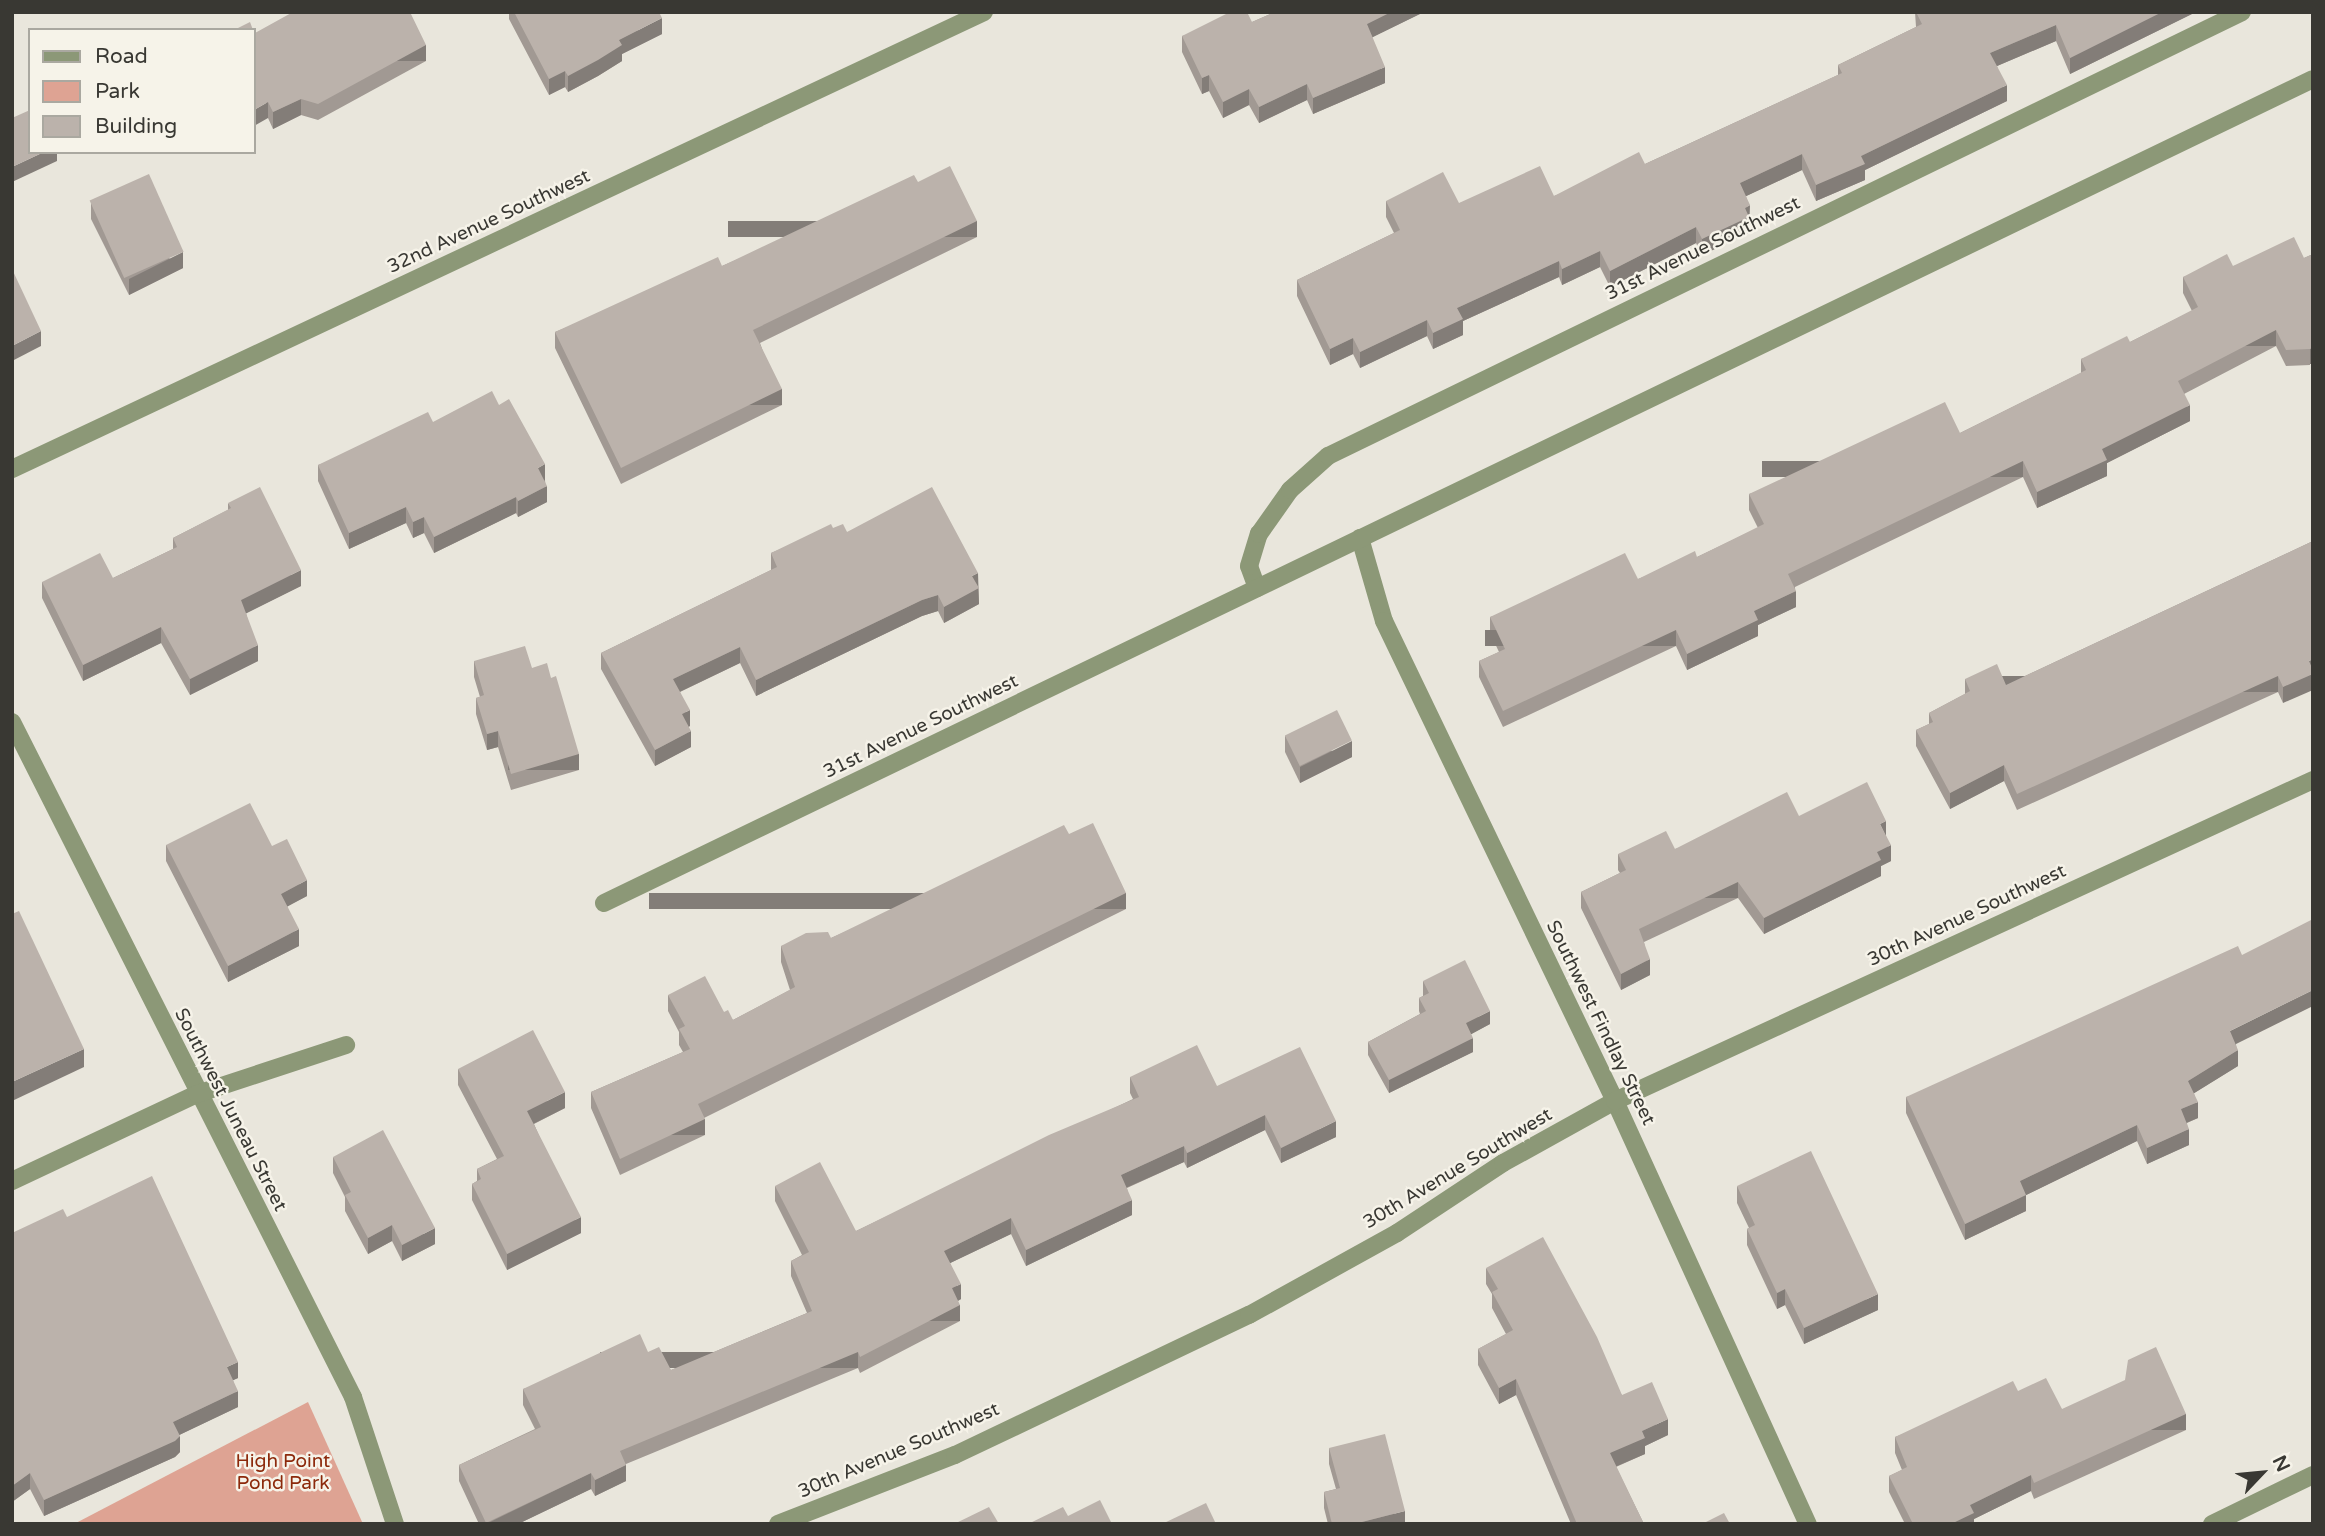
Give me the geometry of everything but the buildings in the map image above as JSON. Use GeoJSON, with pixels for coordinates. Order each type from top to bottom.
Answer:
{"type":"FeatureCollection","features":[{"type":"Feature","properties":{"kind":"street","name":"32nd Avenue Southwest"},"geometry":{"type":"LineString","coordinates":[[12,469],[984,12]]}},
{"type":"Feature","properties":{"kind":"street","name":"31st Avenue Southwest"},"geometry":{"type":"LineString","coordinates":[[1257,588],[1250,566],[1259,534],[1290,490],[1328,456],[2242,12]]}},
{"type":"Feature","properties":{"kind":"street","name":"31st Avenue Southwest"},"geometry":{"type":"LineString","coordinates":[[604,904],[2313,79]]}},
{"type":"Feature","properties":{"kind":"street","name":"Southwest Findlay Street"},"geometry":{"type":"LineString","coordinates":[[1360,538],[1384,621],[1615,1101],[1808,1524]]}},
{"type":"Feature","properties":{"kind":"street","name":"Southwest Juneau Street"},"geometry":{"type":"LineString","coordinates":[[12,722],[197,1094],[353,1397],[396,1524]]}},
{"type":"Feature","properties":{"kind":"street","name":"30th Avenue Southwest"},"geometry":{"type":"LineString","coordinates":[[778,1524],[955,1455],[1248,1315],[1397,1233],[1503,1163],[1615,1101],[2313,780]]}},
{"type":"Feature","properties":{"kind":"street"},"geometry":{"type":"LineString","coordinates":[[12,1181],[197,1094],[346,1045]]}},
{"type":"Feature","properties":{"kind":"street"},"geometry":{"type":"LineString","coordinates":[[2212,1524],[2313,1475]]}},
{"type":"Feature","properties":{"kind":"green space","name":"High Point Pond Park"},"geometry":{"type":"Polygon","coordinates":[[[308,1402],[363,1524],[74,1524],[308,1402]]]}}]}
